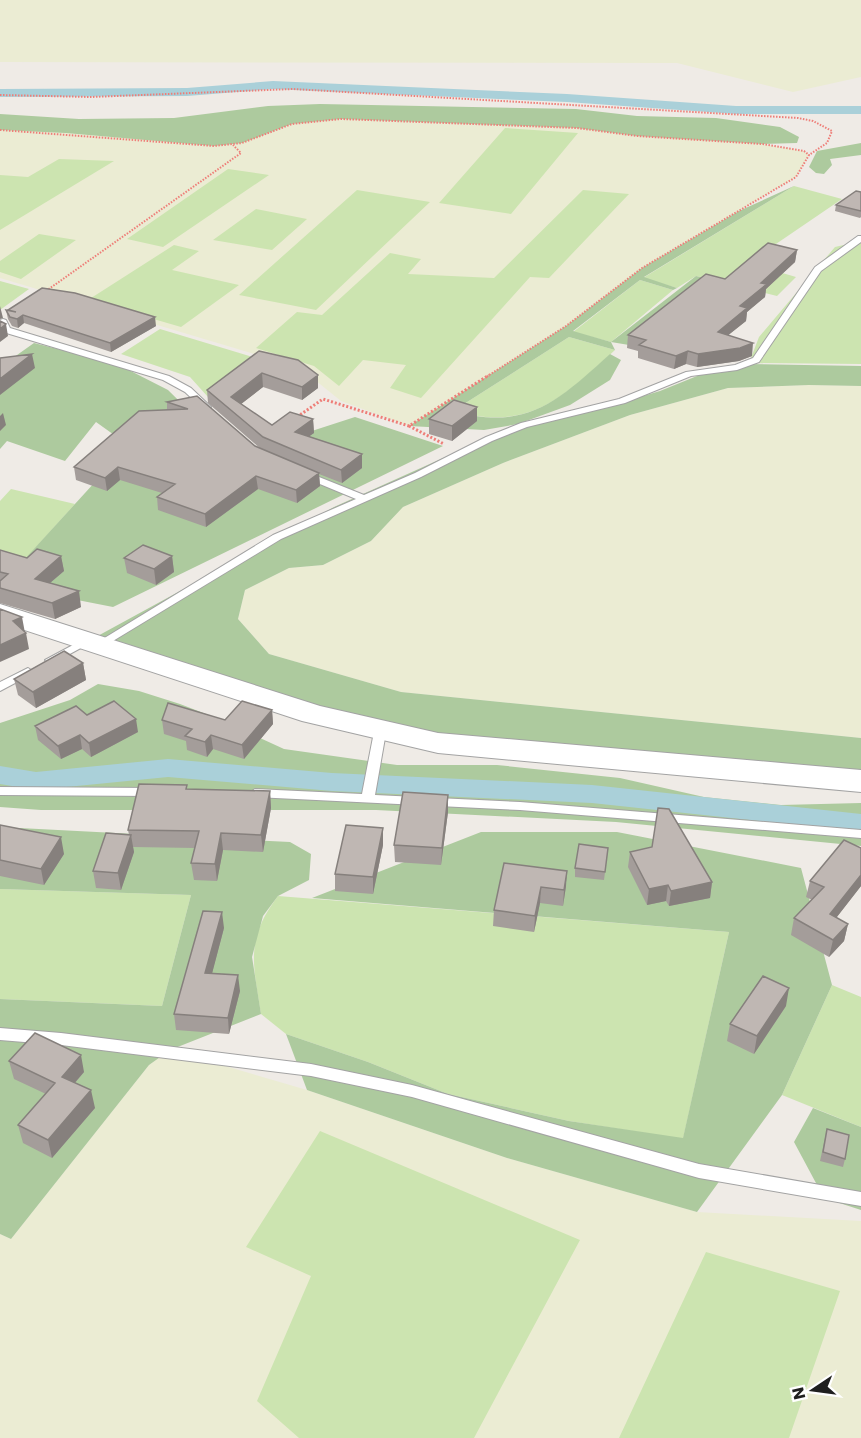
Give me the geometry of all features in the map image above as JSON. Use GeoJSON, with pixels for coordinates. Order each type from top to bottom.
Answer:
{"type":"FeatureCollection","features":[{"type":"Feature","properties":{"kind":"street"},"geometry":{"type":"LineString","coordinates":[[0,613],[313,714],[377,744],[438,744],[861,781]]}},
{"type":"Feature","properties":{"kind":"lane"},"geometry":{"type":"LineString","coordinates":[[0,687],[93,643],[277,537],[524,425],[595,410],[689,374],[737,367],[756,360],[813,274],[861,238]]}},
{"type":"Feature","properties":{"kind":"lane"},"geometry":{"type":"LineString","coordinates":[[3,322],[6,330],[166,378],[188,390],[211,412]]}},
{"type":"Feature","properties":{"kind":"lane"},"geometry":{"type":"LineString","coordinates":[[300,473],[363,498]]}},
{"type":"Feature","properties":{"kind":"lane"},"geometry":{"type":"LineString","coordinates":[[369,791],[377,744]]}},
{"type":"Feature","properties":{"kind":"lane"},"geometry":{"type":"LineString","coordinates":[[0,791],[51,794],[167,792]]}},
{"type":"Feature","properties":{"kind":"lane"},"geometry":{"type":"LineString","coordinates":[[242,793],[369,791],[861,834]]}},
{"type":"Feature","properties":{"kind":"lane"},"geometry":{"type":"LineString","coordinates":[[0,1034],[72,1040],[311,1070],[412,1091],[699,1171],[861,1199]]}},
{"type":"Feature","properties":{"kind":"path"},"geometry":{"type":"LineString","coordinates":[[0,95],[129,96],[293,89],[787,117],[813,121],[832,131],[827,143],[809,155],[796,177],[642,268],[566,326],[409,426]]}},
{"type":"Feature","properties":{"kind":"path"},"geometry":{"type":"LineString","coordinates":[[0,130],[66,133],[214,146],[233,144],[292,124],[341,119],[577,128],[637,136],[762,144],[804,151],[809,155]]}},
{"type":"Feature","properties":{"kind":"path"},"geometry":{"type":"LineString","coordinates":[[40,295],[241,153],[233,144]]}},
{"type":"Feature","properties":{"kind":"path"},"geometry":{"type":"LineString","coordinates":[[297,417],[323,399],[409,426],[461,453]]}},
{"type":"Feature","properties":{"kind":"green space"},"geometry":{"type":"Polygon","coordinates":[[[0,0],[861,0],[861,77],[793,92],[677,63],[0,62],[0,0]]]}},
{"type":"Feature","properties":{"kind":"green space"},"geometry":{"type":"Polygon","coordinates":[[[320,104],[576,109],[637,116],[716,118],[780,127],[799,137],[797,143],[762,144],[637,136],[577,128],[341,119],[292,124],[242,143],[214,146],[66,133],[0,130],[0,114],[79,119],[174,118],[268,106],[320,104]]]}},
{"type":"Feature","properties":{"kind":"green space"},"geometry":{"type":"Polygon","coordinates":[[[341,119],[577,128],[637,136],[762,144],[804,151],[809,155],[796,177],[642,268],[566,326],[409,426],[341,401],[305,372],[278,361],[0,278],[0,130],[264,135],[292,124],[341,119]]]}},
{"type":"Feature","properties":{"kind":"green space"},"geometry":{"type":"Polygon","coordinates":[[[505,128],[578,133],[511,214],[439,203],[505,128]]]}},
{"type":"Feature","properties":{"kind":"green space"},"geometry":{"type":"Polygon","coordinates":[[[861,143],[861,155],[830,159],[832,165],[824,174],[816,173],[809,167],[817,151],[861,143]]]}},
{"type":"Feature","properties":{"kind":"green space"},"geometry":{"type":"Polygon","coordinates":[[[59,159],[114,161],[0,230],[0,175],[28,177],[59,159]]]}},
{"type":"Feature","properties":{"kind":"green space"},"geometry":{"type":"Polygon","coordinates":[[[228,169],[269,175],[163,247],[127,239],[228,169]]]}},
{"type":"Feature","properties":{"kind":"green space"},"geometry":{"type":"Polygon","coordinates":[[[794,186],[842,199],[748,263],[796,277],[777,296],[696,276],[677,288],[643,278],[794,186]]]}},
{"type":"Feature","properties":{"kind":"green space"},"geometry":{"type":"Polygon","coordinates":[[[794,186],[644,277],[677,288],[673,290],[640,280],[573,331],[611,342],[615,350],[569,337],[453,411],[479,416],[502,417],[522,414],[540,408],[557,398],[610,354],[621,360],[610,380],[570,405],[518,424],[484,430],[409,426],[566,326],[642,268],[739,211],[794,186]]]}},
{"type":"Feature","properties":{"kind":"green space"},"geometry":{"type":"Polygon","coordinates":[[[357,190],[430,202],[316,310],[239,295],[357,190]]]}},
{"type":"Feature","properties":{"kind":"green space"},"geometry":{"type":"Polygon","coordinates":[[[583,190],[629,194],[549,278],[530,277],[421,398],[390,388],[406,365],[363,360],[339,386],[314,366],[256,348],[297,312],[322,315],[390,253],[421,259],[408,274],[494,278],[583,190]]]}},
{"type":"Feature","properties":{"kind":"green space"},"geometry":{"type":"Polygon","coordinates":[[[256,209],[307,219],[272,250],[213,240],[256,209]]]}},
{"type":"Feature","properties":{"kind":"green space"},"geometry":{"type":"Polygon","coordinates":[[[39,234],[76,240],[21,279],[0,272],[0,261],[39,234]]]}},
{"type":"Feature","properties":{"kind":"green space"},"geometry":{"type":"Polygon","coordinates":[[[861,241],[861,364],[749,363],[759,337],[835,247],[861,241]]]}},
{"type":"Feature","properties":{"kind":"green space"},"geometry":{"type":"Polygon","coordinates":[[[174,245],[199,251],[172,270],[239,285],[181,327],[88,300],[174,245]]]}},
{"type":"Feature","properties":{"kind":"green space"},"geometry":{"type":"Polygon","coordinates":[[[696,276],[727,284],[635,346],[611,342],[696,276]]]}},
{"type":"Feature","properties":{"kind":"green space"},"geometry":{"type":"Polygon","coordinates":[[[640,280],[673,290],[611,342],[573,332],[640,280]]]}},
{"type":"Feature","properties":{"kind":"green space"},"geometry":{"type":"Polygon","coordinates":[[[0,281],[29,289],[0,310],[0,281]]]}},
{"type":"Feature","properties":{"kind":"green space"},"geometry":{"type":"Polygon","coordinates":[[[160,329],[256,358],[208,397],[190,377],[121,354],[160,329]]]}},
{"type":"Feature","properties":{"kind":"green space"},"geometry":{"type":"Polygon","coordinates":[[[569,337],[615,350],[561,396],[524,414],[503,417],[453,411],[569,337]]]}},
{"type":"Feature","properties":{"kind":"green space"},"geometry":{"type":"Polygon","coordinates":[[[34,343],[117,364],[168,390],[235,456],[355,417],[443,446],[113,607],[1,585],[106,470],[131,447],[96,422],[65,461],[7,441],[0,449],[0,367],[34,343]]]}},
{"type":"Feature","properties":{"kind":"green space"},"geometry":{"type":"Polygon","coordinates":[[[744,364],[861,366],[861,386],[728,388],[630,415],[503,463],[403,507],[371,541],[323,565],[289,568],[245,590],[238,619],[269,654],[401,692],[861,738],[861,786],[500,754],[83,644],[334,507],[492,436],[593,411],[660,391],[702,374],[744,364]]]}},
{"type":"Feature","properties":{"kind":"green space"},"geometry":{"type":"Polygon","coordinates":[[[861,386],[861,738],[401,692],[269,654],[238,619],[245,590],[289,568],[323,565],[371,541],[403,507],[503,463],[630,415],[728,388],[861,386]]]}},
{"type":"Feature","properties":{"kind":"green space"},"geometry":{"type":"Polygon","coordinates":[[[11,489],[75,504],[18,567],[0,563],[0,501],[11,489]]]}},
{"type":"Feature","properties":{"kind":"green space"},"geometry":{"type":"Polygon","coordinates":[[[98,684],[139,691],[180,704],[284,749],[397,765],[497,765],[620,778],[704,797],[781,805],[861,803],[861,846],[616,822],[376,810],[41,810],[0,807],[0,723],[70,700],[98,684]]]}},
{"type":"Feature","properties":{"kind":"green space"},"geometry":{"type":"Polygon","coordinates":[[[0,827],[290,842],[311,854],[309,880],[278,896],[263,916],[252,957],[261,1014],[170,1050],[149,1065],[11,1239],[0,1234],[0,999],[162,1006],[191,895],[0,889],[0,827]]]}},
{"type":"Feature","properties":{"kind":"green space"},"geometry":{"type":"Polygon","coordinates":[[[481,832],[617,832],[801,868],[832,985],[782,1095],[697,1212],[507,1158],[307,1090],[286,1034],[368,1062],[448,1094],[569,1121],[683,1138],[729,932],[312,898],[481,832]]]}},
{"type":"Feature","properties":{"kind":"green space"},"geometry":{"type":"Polygon","coordinates":[[[0,889],[191,895],[162,1006],[0,999],[0,889]]]}},
{"type":"Feature","properties":{"kind":"green space"},"geometry":{"type":"Polygon","coordinates":[[[278,896],[729,932],[683,1139],[569,1121],[448,1094],[368,1062],[286,1034],[261,1014],[254,966],[254,952],[260,926],[278,896]]]}},
{"type":"Feature","properties":{"kind":"green space"},"geometry":{"type":"Polygon","coordinates":[[[832,985],[861,997],[861,1127],[782,1095],[832,985]]]}},
{"type":"Feature","properties":{"kind":"green space"},"geometry":{"type":"Polygon","coordinates":[[[170,1050],[307,1090],[507,1158],[697,1212],[861,1221],[861,1438],[0,1438],[0,1234],[11,1239],[149,1065],[170,1050]]]}},
{"type":"Feature","properties":{"kind":"green space"},"geometry":{"type":"Polygon","coordinates":[[[813,1108],[861,1127],[861,1210],[824,1198],[794,1142],[813,1108]]]}},
{"type":"Feature","properties":{"kind":"green space"},"geometry":{"type":"Polygon","coordinates":[[[320,1131],[580,1240],[474,1438],[299,1438],[257,1401],[311,1276],[246,1247],[320,1131]]]}},
{"type":"Feature","properties":{"kind":"green space"},"geometry":{"type":"Polygon","coordinates":[[[706,1252],[840,1291],[789,1438],[619,1438],[706,1252]]]}},
{"type":"Feature","properties":{"kind":"building"},"geometry":{"type":"Polygon","coordinates":[[[856,191],[861,192],[861,211],[836,205],[856,191]]]}},
{"type":"Feature","properties":{"kind":"building"},"geometry":{"type":"Polygon","coordinates":[[[768,243],[797,250],[761,283],[767,284],[740,306],[747,308],[718,332],[753,343],[740,348],[698,354],[688,351],[676,356],[639,345],[646,340],[628,335],[706,274],[725,279],[768,243]]]}},
{"type":"Feature","properties":{"kind":"building"},"geometry":{"type":"Polygon","coordinates":[[[42,288],[75,293],[155,317],[110,343],[23,315],[17,319],[10,317],[6,310],[16,312],[8,310],[42,288]]]}},
{"type":"Feature","properties":{"kind":"building"},"geometry":{"type":"Polygon","coordinates":[[[0,321],[6,324],[0,329],[0,321]]]}},
{"type":"Feature","properties":{"kind":"building"},"geometry":{"type":"Polygon","coordinates":[[[259,351],[298,360],[318,375],[302,387],[262,373],[231,397],[272,425],[290,412],[313,419],[295,432],[362,454],[341,470],[263,437],[207,390],[259,351]]]}},
{"type":"Feature","properties":{"kind":"building"},"geometry":{"type":"Polygon","coordinates":[[[32,354],[0,379],[0,358],[32,354]]]}},
{"type":"Feature","properties":{"kind":"building"},"geometry":{"type":"Polygon","coordinates":[[[197,396],[255,446],[319,473],[296,490],[256,476],[205,514],[157,497],[175,484],[118,467],[105,478],[74,467],[139,411],[188,409],[167,402],[197,396]]]}},
{"type":"Feature","properties":{"kind":"building"},"geometry":{"type":"Polygon","coordinates":[[[454,400],[477,407],[452,426],[429,419],[454,400]]]}},
{"type":"Feature","properties":{"kind":"building"},"geometry":{"type":"Polygon","coordinates":[[[143,545],[172,556],[154,569],[124,558],[143,545]]]}},
{"type":"Feature","properties":{"kind":"building"},"geometry":{"type":"Polygon","coordinates":[[[37,549],[61,556],[35,579],[79,591],[52,603],[0,588],[0,581],[8,574],[0,572],[0,550],[27,558],[37,549]]]}},
{"type":"Feature","properties":{"kind":"building"},"geometry":{"type":"Polygon","coordinates":[[[0,609],[22,617],[13,621],[26,633],[0,645],[0,609]]]}},
{"type":"Feature","properties":{"kind":"building"},"geometry":{"type":"Polygon","coordinates":[[[64,651],[83,663],[33,692],[14,679],[64,651]]]}},
{"type":"Feature","properties":{"kind":"building"},"geometry":{"type":"Polygon","coordinates":[[[114,701],[136,719],[89,743],[80,735],[58,746],[35,726],[76,706],[87,715],[114,701]]]}},
{"type":"Feature","properties":{"kind":"building"},"geometry":{"type":"Polygon","coordinates":[[[242,701],[272,710],[242,745],[211,735],[205,742],[185,736],[192,729],[162,720],[168,703],[225,720],[242,701]]]}},
{"type":"Feature","properties":{"kind":"building"},"geometry":{"type":"Polygon","coordinates":[[[139,784],[187,785],[186,789],[270,791],[261,835],[221,833],[215,864],[191,863],[199,831],[128,830],[139,784]]]}},
{"type":"Feature","properties":{"kind":"building"},"geometry":{"type":"Polygon","coordinates":[[[403,792],[448,795],[442,848],[394,845],[403,792]]]}},
{"type":"Feature","properties":{"kind":"building"},"geometry":{"type":"Polygon","coordinates":[[[658,808],[669,809],[712,882],[671,891],[668,885],[649,889],[630,852],[652,847],[658,808]]]}},
{"type":"Feature","properties":{"kind":"building"},"geometry":{"type":"Polygon","coordinates":[[[0,825],[61,837],[41,869],[0,860],[0,825]]]}},
{"type":"Feature","properties":{"kind":"building"},"geometry":{"type":"Polygon","coordinates":[[[346,825],[383,828],[373,877],[335,874],[346,825]]]}},
{"type":"Feature","properties":{"kind":"building"},"geometry":{"type":"Polygon","coordinates":[[[106,833],[131,835],[118,873],[93,871],[106,833]]]}},
{"type":"Feature","properties":{"kind":"building"},"geometry":{"type":"Polygon","coordinates":[[[844,840],[861,848],[861,875],[830,914],[848,924],[833,940],[794,918],[824,887],[810,881],[844,840]]]}},
{"type":"Feature","properties":{"kind":"building"},"geometry":{"type":"Polygon","coordinates":[[[579,844],[608,848],[605,872],[575,868],[579,844]]]}},
{"type":"Feature","properties":{"kind":"building"},"geometry":{"type":"Polygon","coordinates":[[[504,863],[567,871],[564,890],[541,887],[535,916],[494,910],[504,863]]]}},
{"type":"Feature","properties":{"kind":"building"},"geometry":{"type":"Polygon","coordinates":[[[203,911],[222,912],[205,973],[238,975],[228,1018],[174,1014],[203,911]]]}},
{"type":"Feature","properties":{"kind":"building"},"geometry":{"type":"Polygon","coordinates":[[[763,976],[789,988],[757,1036],[730,1024],[763,976]]]}},
{"type":"Feature","properties":{"kind":"building"},"geometry":{"type":"Polygon","coordinates":[[[35,1033],[81,1055],[62,1077],[91,1090],[48,1140],[18,1125],[55,1083],[9,1061],[35,1033]]]}},
{"type":"Feature","properties":{"kind":"building"},"geometry":{"type":"Polygon","coordinates":[[[827,1129],[849,1135],[845,1159],[823,1152],[827,1129]]]}},
{"type":"Feature","properties":{"kind":"waterway"},"geometry":{"type":"LineString","coordinates":[[0,93],[187,92],[273,85],[567,98],[736,110],[813,112],[861,110]]}},
{"type":"Feature","properties":{"kind":"waterway"},"geometry":{"type":"LineString","coordinates":[[0,775],[36,781],[168,768],[332,782],[592,794],[861,823]]}}]}
